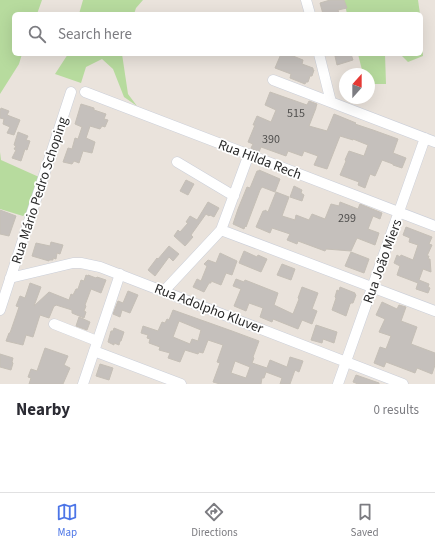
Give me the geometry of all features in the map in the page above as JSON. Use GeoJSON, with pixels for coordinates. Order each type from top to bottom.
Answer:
{"type":"FeatureCollection","features":[{"type":"Feature","properties":{"kind":"street"},"geometry":{"type":"LineString","coordinates":[[306,0],[309,12]]}},
{"type":"Feature","properties":{"kind":"street"},"geometry":{"type":"LineString","coordinates":[[320,56],[331,102]]}},
{"type":"Feature","properties":{"kind":"street"},"geometry":{"type":"LineString","coordinates":[[274,80],[430,140]]}},
{"type":"Feature","properties":{"kind":"street","name":"Rua Mário Pedro Schoping"},"geometry":{"type":"LineString","coordinates":[[0,310],[71,92]]}},
{"type":"Feature","properties":{"kind":"street","name":"Rua Hilda Rech"},"geometry":{"type":"LineString","coordinates":[[85,92],[435,226]]}},
{"type":"Feature","properties":{"kind":"street","name":"Rua João Miers"},"geometry":{"type":"LineString","coordinates":[[338,384],[399,212],[430,140]]}},
{"type":"Feature","properties":{"kind":"street"},"geometry":{"type":"LineString","coordinates":[[164,291],[221,230],[249,154]]}},
{"type":"Feature","properties":{"kind":"street"},"geometry":{"type":"LineString","coordinates":[[177,162],[234,196]]}},
{"type":"Feature","properties":{"kind":"street"},"geometry":{"type":"LineString","coordinates":[[221,230],[435,311]]}},
{"type":"Feature","properties":{"kind":"street","name":"Rua Adolpho Kluver"},"geometry":{"type":"LineString","coordinates":[[10,278],[73,263],[90,264],[120,274],[403,384]]}},
{"type":"Feature","properties":{"kind":"street"},"geometry":{"type":"LineString","coordinates":[[83,384],[120,274]]}},
{"type":"Feature","properties":{"kind":"street"},"geometry":{"type":"LineString","coordinates":[[54,324],[97,341]]}},
{"type":"Feature","properties":{"kind":"street"},"geometry":{"type":"LineString","coordinates":[[94,351],[181,384]]}},
{"type":"Feature","properties":{"kind":"green space"},"geometry":{"type":"Polygon","coordinates":[[[0,0],[42,0],[38,12],[12,12],[12,56],[21,56],[19,64],[0,94],[0,0]]]}},
{"type":"Feature","properties":{"kind":"green space"},"geometry":{"type":"Polygon","coordinates":[[[83,0],[143,0],[135,12],[80,12],[83,0]]]}},
{"type":"Feature","properties":{"kind":"green space"},"geometry":{"type":"Polygon","coordinates":[[[344,0],[418,0],[420,12],[347,12],[344,0]]]}},
{"type":"Feature","properties":{"kind":"green space"},"geometry":{"type":"Polygon","coordinates":[[[67,56],[122,56],[128,94],[137,106],[124,97],[113,69],[102,59],[86,67],[81,83],[55,74],[67,56]]]}},
{"type":"Feature","properties":{"kind":"green space"},"geometry":{"type":"Polygon","coordinates":[[[358,56],[385,56],[386,84],[375,84],[375,68],[362,68],[358,56]]]}},
{"type":"Feature","properties":{"kind":"green space"},"geometry":{"type":"Polygon","coordinates":[[[402,56],[423,56],[408,62],[402,56]]]}},
{"type":"Feature","properties":{"kind":"green space"},"geometry":{"type":"Polygon","coordinates":[[[0,152],[1,160],[39,177],[27,213],[23,216],[0,209],[0,152]]]}},
{"type":"Feature","properties":{"kind":"building"},"geometry":{"type":"Polygon","coordinates":[[[330,0],[344,0],[347,8],[338,10],[338,12],[322,12],[320,3],[330,0]]]}},
{"type":"Feature","properties":{"kind":"building"},"geometry":{"type":"Polygon","coordinates":[[[280,56],[293,56],[303,60],[302,64],[313,68],[314,70],[312,76],[310,76],[308,82],[305,84],[290,78],[291,74],[275,68],[280,56]]]}},
{"type":"Feature","properties":{"kind":"building"},"geometry":{"type":"Polygon","coordinates":[[[335,56],[352,56],[353,60],[337,65],[335,56]]]}},
{"type":"Feature","properties":{"kind":"building"},"geometry":{"type":"Polygon","coordinates":[[[270,92],[307,105],[309,101],[317,104],[309,126],[327,131],[334,114],[356,123],[355,124],[398,139],[393,153],[406,158],[402,168],[382,160],[375,176],[370,174],[365,188],[358,185],[359,182],[340,175],[349,151],[364,156],[368,145],[353,139],[340,136],[327,169],[314,165],[318,156],[304,151],[302,156],[288,151],[286,156],[261,147],[259,152],[254,150],[251,148],[253,144],[248,142],[257,116],[271,122],[276,110],[265,105],[270,92]]]}},
{"type":"Feature","properties":{"kind":"building"},"geometry":{"type":"Polygon","coordinates":[[[81,104],[106,114],[104,119],[108,120],[105,127],[102,126],[100,129],[90,126],[86,138],[95,142],[92,153],[83,151],[79,163],[74,161],[72,164],[63,162],[68,148],[72,149],[75,138],[78,139],[82,127],[75,124],[81,104]]]}},
{"type":"Feature","properties":{"kind":"building"},"geometry":{"type":"Polygon","coordinates":[[[1,108],[9,111],[7,115],[20,120],[14,135],[7,133],[10,127],[3,124],[4,119],[0,118],[1,108]]]}},
{"type":"Feature","properties":{"kind":"building"},"geometry":{"type":"Polygon","coordinates":[[[18,132],[28,136],[26,140],[30,141],[27,150],[25,149],[21,161],[12,158],[16,150],[14,149],[16,146],[14,145],[18,132]]]}},
{"type":"Feature","properties":{"kind":"building"},"geometry":{"type":"Polygon","coordinates":[[[259,170],[280,179],[275,192],[262,187],[244,229],[233,224],[247,187],[250,188],[257,171],[259,170]]]}},
{"type":"Feature","properties":{"kind":"building"},"geometry":{"type":"Polygon","coordinates":[[[186,180],[194,184],[188,195],[180,191],[186,180]]]}},
{"type":"Feature","properties":{"kind":"building"},"geometry":{"type":"Polygon","coordinates":[[[294,186],[302,190],[301,193],[304,195],[302,201],[290,197],[294,186]]]}},
{"type":"Feature","properties":{"kind":"building"},"geometry":{"type":"Polygon","coordinates":[[[276,192],[289,197],[282,216],[295,220],[296,215],[309,220],[312,214],[325,219],[331,204],[339,206],[340,202],[358,209],[360,204],[382,213],[380,219],[373,216],[368,229],[379,233],[375,245],[357,238],[351,251],[326,249],[325,251],[298,241],[297,244],[287,240],[290,234],[272,228],[270,233],[256,227],[263,211],[265,210],[268,212],[276,192]]]}},
{"type":"Feature","properties":{"kind":"building"},"geometry":{"type":"Polygon","coordinates":[[[208,202],[219,208],[214,217],[206,214],[191,235],[193,237],[185,246],[174,236],[178,230],[180,232],[188,223],[186,222],[190,216],[197,220],[208,202]]]}},
{"type":"Feature","properties":{"kind":"building"},"geometry":{"type":"Polygon","coordinates":[[[0,210],[16,216],[9,236],[0,234],[0,210]]]}},
{"type":"Feature","properties":{"kind":"building"},"geometry":{"type":"Polygon","coordinates":[[[406,227],[432,237],[429,244],[432,245],[427,256],[429,256],[428,259],[430,259],[431,272],[423,269],[419,280],[429,284],[428,287],[430,288],[428,293],[416,289],[418,283],[397,275],[400,266],[394,263],[397,255],[413,260],[418,245],[409,242],[410,238],[403,235],[406,227]]]}},
{"type":"Feature","properties":{"kind":"building"},"geometry":{"type":"Polygon","coordinates":[[[51,242],[63,245],[60,254],[57,253],[56,259],[53,258],[53,260],[49,261],[32,256],[36,243],[50,246],[51,242]]]}},
{"type":"Feature","properties":{"kind":"building"},"geometry":{"type":"Polygon","coordinates":[[[169,246],[179,254],[173,261],[169,257],[155,276],[148,270],[169,246]]]}},
{"type":"Feature","properties":{"kind":"building"},"geometry":{"type":"Polygon","coordinates":[[[244,251],[257,257],[258,255],[267,259],[261,272],[239,263],[244,251]]]}},
{"type":"Feature","properties":{"kind":"building"},"geometry":{"type":"Polygon","coordinates":[[[351,252],[369,259],[364,273],[345,266],[351,252]]]}},
{"type":"Feature","properties":{"kind":"building"},"geometry":{"type":"Polygon","coordinates":[[[220,253],[237,261],[232,275],[226,273],[221,285],[211,281],[204,292],[193,287],[197,279],[201,281],[207,266],[204,264],[208,260],[216,263],[220,253]]]}},
{"type":"Feature","properties":{"kind":"building"},"geometry":{"type":"Polygon","coordinates":[[[282,264],[295,269],[291,280],[277,275],[282,264]]]}},
{"type":"Feature","properties":{"kind":"building"},"geometry":{"type":"Polygon","coordinates":[[[86,275],[106,280],[101,293],[91,289],[85,305],[84,311],[86,312],[84,318],[72,313],[72,310],[56,305],[54,306],[49,318],[40,315],[33,337],[26,335],[23,345],[6,341],[19,307],[16,306],[20,296],[25,298],[30,283],[41,287],[34,306],[49,292],[69,300],[71,294],[73,295],[76,289],[78,289],[81,280],[84,281],[86,275]]]}},
{"type":"Feature","properties":{"kind":"building"},"geometry":{"type":"Polygon","coordinates":[[[236,279],[244,282],[245,280],[278,293],[274,305],[293,314],[302,287],[318,293],[312,309],[317,311],[312,324],[302,320],[298,329],[273,319],[272,322],[260,317],[263,308],[249,303],[246,311],[234,306],[241,289],[233,286],[236,279]]]}},
{"type":"Feature","properties":{"kind":"building"},"geometry":{"type":"Polygon","coordinates":[[[340,287],[355,293],[356,295],[353,303],[350,304],[346,316],[332,310],[337,290],[339,291],[340,287]]]}},
{"type":"Feature","properties":{"kind":"building"},"geometry":{"type":"Polygon","coordinates":[[[128,291],[138,295],[130,313],[122,310],[120,317],[113,314],[118,301],[123,303],[128,291]]]}},
{"type":"Feature","properties":{"kind":"building"},"geometry":{"type":"Polygon","coordinates":[[[382,302],[397,309],[399,305],[406,307],[401,321],[417,327],[411,344],[435,353],[435,365],[432,374],[417,368],[415,373],[386,362],[384,367],[374,363],[380,347],[386,349],[391,336],[379,332],[385,319],[376,315],[382,302]]]}},
{"type":"Feature","properties":{"kind":"building"},"geometry":{"type":"Polygon","coordinates":[[[173,310],[259,341],[252,363],[267,368],[270,360],[287,367],[290,357],[303,361],[299,372],[295,370],[290,384],[280,384],[282,378],[266,372],[264,378],[262,378],[261,384],[220,384],[213,382],[220,363],[217,362],[223,345],[208,340],[203,353],[199,352],[198,354],[185,350],[180,362],[168,358],[170,353],[159,350],[160,347],[149,343],[150,339],[147,338],[148,335],[141,333],[143,326],[158,331],[162,322],[165,323],[167,319],[169,320],[173,310]],[[179,321],[173,337],[190,344],[192,339],[198,341],[201,330],[179,321]],[[235,361],[231,373],[246,378],[250,367],[235,361]]]}},
{"type":"Feature","properties":{"kind":"building"},"geometry":{"type":"Polygon","coordinates":[[[79,317],[90,322],[87,330],[76,326],[79,317]]]}},
{"type":"Feature","properties":{"kind":"building"},"geometry":{"type":"Polygon","coordinates":[[[316,325],[337,332],[334,343],[323,339],[322,343],[311,340],[316,325]]]}},
{"type":"Feature","properties":{"kind":"building"},"geometry":{"type":"Polygon","coordinates":[[[114,328],[124,332],[119,345],[114,343],[114,345],[108,342],[111,331],[113,331],[114,328]]]}},
{"type":"Feature","properties":{"kind":"building"},"geometry":{"type":"Polygon","coordinates":[[[45,348],[68,356],[64,365],[70,368],[63,384],[29,384],[31,378],[28,377],[31,369],[37,371],[45,348]]]}},
{"type":"Feature","properties":{"kind":"building"},"geometry":{"type":"Polygon","coordinates":[[[0,354],[13,358],[11,370],[0,367],[0,354]]]}},
{"type":"Feature","properties":{"kind":"building"},"geometry":{"type":"Polygon","coordinates":[[[100,364],[113,368],[109,380],[96,376],[100,364]]]}},
{"type":"Feature","properties":{"kind":"building"},"geometry":{"type":"Polygon","coordinates":[[[356,375],[379,384],[358,384],[353,382],[356,375]]]}}]}
